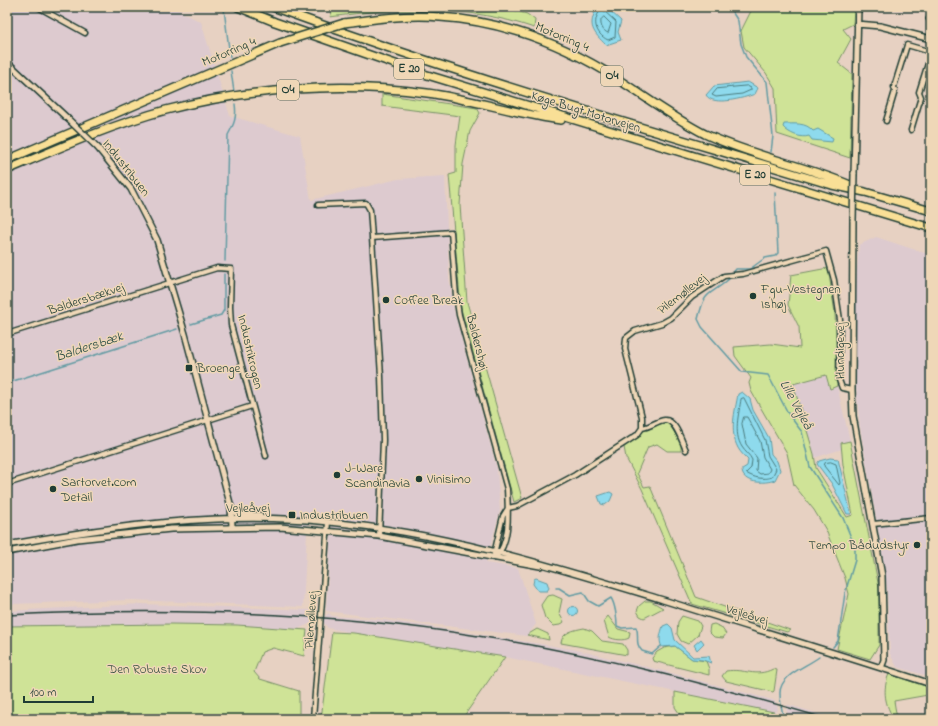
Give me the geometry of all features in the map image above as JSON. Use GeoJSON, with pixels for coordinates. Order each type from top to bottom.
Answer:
{"type":"FeatureCollection","features":[{"type":"Feature","properties":{"kind":"highway","name":"Køge Bugt Motorvejen"},"geometry":{"type":"LineString","coordinates":[[238,7],[275,22],[424,74],[579,123],[931,228]]}},
{"type":"Feature","properties":{"kind":"highway","name":"Køge Bugt Motorvejen"},"geometry":{"type":"LineString","coordinates":[[273,7],[428,62],[832,185],[865,192],[931,211]]}},
{"type":"Feature","properties":{"kind":"highway","name":"Motorring 4"},"geometry":{"type":"LineString","coordinates":[[7,160],[280,43],[344,23],[397,17],[439,17],[479,21],[538,38],[588,61],[683,122],[722,141],[761,156],[834,178],[865,192]]}},
{"type":"Feature","properties":{"kind":"highway","name":"O4"},"geometry":{"type":"LineString","coordinates":[[7,170],[97,132],[165,110],[269,91],[354,88],[426,93],[476,101],[541,117],[579,123]]}},
{"type":"Feature","properties":{"kind":"street"},"geometry":{"type":"LineString","coordinates":[[38,7],[85,33]]}},
{"type":"Feature","properties":{"kind":"street","name":"Hundigevej"},"geometry":{"type":"LineString","coordinates":[[858,7],[853,220],[852,390],[853,416],[882,576],[884,660],[881,668]]}},
{"type":"Feature","properties":{"kind":"street"},"geometry":{"type":"LineString","coordinates":[[857,24],[880,26],[931,39]]}},
{"type":"Feature","properties":{"kind":"street"},"geometry":{"type":"LineString","coordinates":[[886,121],[907,45],[931,53],[919,92],[921,97],[911,130]]}},
{"type":"Feature","properties":{"kind":"street","name":"Industribuen"},"geometry":{"type":"LineString","coordinates":[[7,62],[98,148],[131,189],[141,206],[157,240],[171,282],[231,507],[232,526]]}},
{"type":"Feature","properties":{"kind":"street"},"geometry":{"type":"LineString","coordinates":[[318,205],[366,203],[370,210],[381,376],[383,440],[379,536]]}},
{"type":"Feature","properties":{"kind":"street","name":"Baldershøj"},"geometry":{"type":"LineString","coordinates":[[372,238],[451,232],[459,314],[507,489],[509,517],[501,552]]}},
{"type":"Feature","properties":{"kind":"street","name":"Pilemøllevej"},"geometry":{"type":"LineString","coordinates":[[642,428],[642,417],[625,349],[626,338],[635,331],[662,323],[671,318],[692,297],[724,276],[736,275],[826,251],[834,280],[840,320],[839,380],[842,388],[852,390]]}},
{"type":"Feature","properties":{"kind":"street","name":"Industrikrogen"},"geometry":{"type":"LineString","coordinates":[[171,282],[219,268],[231,269],[231,325],[266,456]]}},
{"type":"Feature","properties":{"kind":"street","name":"Baldersbækvej"},"geometry":{"type":"LineString","coordinates":[[7,334],[171,282]]}},
{"type":"Feature","properties":{"kind":"street","name":"Industrikrogen"},"geometry":{"type":"LineString","coordinates":[[207,421],[252,406]]}},
{"type":"Feature","properties":{"kind":"street"},"geometry":{"type":"LineString","coordinates":[[508,508],[517,506],[575,475],[637,435],[642,428],[662,420],[667,420],[673,425],[686,450]]}},
{"type":"Feature","properties":{"kind":"street"},"geometry":{"type":"LineString","coordinates":[[7,484],[207,421]]}},
{"type":"Feature","properties":{"kind":"street"},"geometry":{"type":"LineString","coordinates":[[231,507],[238,514],[269,516],[279,519]]}},
{"type":"Feature","properties":{"kind":"street","name":"Baldershøj"},"geometry":{"type":"LineString","coordinates":[[495,558],[494,550],[503,516],[508,508]]}},
{"type":"Feature","properties":{"kind":"street","name":"Vejleåvej"},"geometry":{"type":"LineString","coordinates":[[7,545],[77,532],[122,526],[232,518],[328,522],[380,528],[494,550],[557,568],[931,684]]}},
{"type":"Feature","properties":{"kind":"street"},"geometry":{"type":"LineString","coordinates":[[873,524],[931,518]]}},
{"type":"Feature","properties":{"kind":"street","name":"Pilemøllevej"},"geometry":{"type":"LineString","coordinates":[[313,719],[328,522]]}},
{"type":"Feature","properties":{"kind":"street","name":"Vejleåvej"},"geometry":{"type":"LineString","coordinates":[[7,552],[77,539],[123,533],[232,526],[328,531],[379,536],[557,568]]}},
{"type":"Feature","properties":{"kind":"street"},"geometry":{"type":"LineString","coordinates":[[495,558],[501,552]]}},
{"type":"Feature","properties":{"kind":"shaded area"},"geometry":{"type":"Polygon","coordinates":[[[7,7],[172,7],[201,22],[230,116],[300,136],[311,200],[398,179],[445,176],[449,278],[455,315],[497,469],[500,511],[486,563],[518,568],[536,624],[527,636],[326,611],[332,517],[308,514],[303,607],[132,600],[10,604],[7,593],[7,7]]]}},
{"type":"Feature","properties":{"kind":"shaded area"},"geometry":{"type":"Polygon","coordinates":[[[876,237],[931,255],[931,677],[897,667],[890,654],[887,587],[860,427],[855,375],[855,299],[859,245],[876,237]]]}},
{"type":"Feature","properties":{"kind":"shaded area"},"geometry":{"type":"Polygon","coordinates":[[[826,375],[830,389],[837,386],[850,441],[841,443],[842,449],[814,458],[793,384],[826,375]]]}},
{"type":"Feature","properties":{"kind":"shaded area"},"geometry":{"type":"Polygon","coordinates":[[[141,604],[310,610],[313,615],[313,622],[298,629],[237,625],[7,626],[7,611],[141,604]]]}},
{"type":"Feature","properties":{"kind":"shaded area"},"geometry":{"type":"Polygon","coordinates":[[[329,613],[332,616],[377,619],[572,649],[668,672],[773,700],[777,703],[778,710],[774,712],[505,657],[328,628],[324,623],[324,617],[329,613]]]}},
{"type":"Feature","properties":{"kind":"shaded area"},"geometry":{"type":"Polygon","coordinates":[[[789,705],[837,719],[802,719],[790,716],[787,712],[786,706],[789,705]]]}},
{"type":"Feature","properties":{"kind":"green space"},"geometry":{"type":"Polygon","coordinates":[[[334,7],[502,7],[527,14],[535,20],[534,28],[484,15],[433,10],[382,11],[330,17],[334,7]]]}},
{"type":"Feature","properties":{"kind":"green space"},"geometry":{"type":"Polygon","coordinates":[[[753,7],[854,7],[853,24],[843,29],[851,39],[838,63],[852,74],[850,158],[777,134],[775,88],[766,73],[744,47],[741,31],[753,7]]]}},
{"type":"Feature","properties":{"kind":"green space"},"geometry":{"type":"Polygon","coordinates":[[[382,94],[477,108],[480,113],[470,131],[463,164],[460,205],[467,302],[522,498],[514,502],[461,309],[449,175],[456,173],[456,145],[460,116],[382,106],[382,94]]]}},
{"type":"Feature","properties":{"kind":"green space"},"geometry":{"type":"Polygon","coordinates":[[[828,268],[835,313],[837,386],[830,389],[826,375],[793,384],[814,454],[816,468],[847,517],[853,515],[843,465],[841,443],[850,441],[879,588],[879,645],[870,659],[837,649],[849,594],[845,578],[826,530],[814,510],[794,485],[787,453],[751,391],[749,383],[751,378],[735,356],[734,347],[771,344],[800,348],[799,327],[788,305],[791,275],[828,268]]]}},
{"type":"Feature","properties":{"kind":"green space"},"geometry":{"type":"Polygon","coordinates":[[[663,423],[670,424],[681,444],[681,451],[667,451],[657,444],[648,447],[637,473],[644,487],[650,486],[696,597],[790,630],[787,632],[692,604],[642,489],[626,458],[624,447],[646,429],[663,423]]]}},
{"type":"Feature","properties":{"kind":"green space"},"geometry":{"type":"Polygon","coordinates":[[[553,595],[562,599],[559,613],[564,622],[560,625],[553,626],[545,618],[541,605],[547,596],[553,595]]]}},
{"type":"Feature","properties":{"kind":"green space"},"geometry":{"type":"Polygon","coordinates":[[[645,601],[651,601],[663,608],[644,618],[640,616],[637,611],[639,606],[645,601]]]}},
{"type":"Feature","properties":{"kind":"green space"},"geometry":{"type":"Polygon","coordinates":[[[608,616],[618,629],[630,632],[629,638],[619,640],[609,637],[604,621],[608,616]]]}},
{"type":"Feature","properties":{"kind":"green space"},"geometry":{"type":"Polygon","coordinates":[[[682,616],[698,621],[701,626],[698,635],[688,644],[681,641],[677,634],[678,622],[682,616]]]}},
{"type":"Feature","properties":{"kind":"green space","name":"Den Robuste Skov"},"geometry":{"type":"Polygon","coordinates":[[[171,624],[237,625],[307,630],[304,656],[273,648],[262,652],[254,672],[260,679],[299,691],[299,719],[7,719],[7,626],[171,624]]]}},
{"type":"Feature","properties":{"kind":"green space"},"geometry":{"type":"Polygon","coordinates":[[[714,624],[721,627],[726,634],[723,638],[714,637],[709,632],[710,625],[714,624]]]}},
{"type":"Feature","properties":{"kind":"green space"},"geometry":{"type":"Polygon","coordinates":[[[584,628],[592,631],[602,641],[623,644],[627,650],[627,655],[561,643],[566,634],[584,628]]]}},
{"type":"Feature","properties":{"kind":"green space"},"geometry":{"type":"Polygon","coordinates":[[[537,629],[548,634],[549,640],[527,635],[537,629]]]}},
{"type":"Feature","properties":{"kind":"green space"},"geometry":{"type":"Polygon","coordinates":[[[332,632],[354,633],[505,657],[462,719],[321,719],[332,632]]]}},
{"type":"Feature","properties":{"kind":"green space"},"geometry":{"type":"Polygon","coordinates":[[[675,646],[692,659],[706,661],[709,669],[709,675],[653,661],[652,658],[657,652],[664,648],[675,646]]]}},
{"type":"Feature","properties":{"kind":"green space"},"geometry":{"type":"Polygon","coordinates":[[[773,669],[777,670],[773,692],[726,681],[722,676],[726,671],[733,670],[761,673],[773,669]]]}},
{"type":"Feature","properties":{"kind":"green space"},"geometry":{"type":"Polygon","coordinates":[[[889,674],[931,688],[931,696],[928,695],[894,701],[897,719],[894,719],[888,708],[885,692],[889,674]]]}},
{"type":"Feature","properties":{"kind":"green space"},"geometry":{"type":"Polygon","coordinates":[[[675,692],[774,712],[776,719],[683,719],[675,707],[675,692]]]}},
{"type":"Feature","properties":{"kind":"water"},"geometry":{"type":"Polygon","coordinates":[[[597,8],[608,9],[621,21],[618,32],[621,40],[606,45],[595,32],[592,20],[597,8]]]}},
{"type":"Feature","properties":{"kind":"water"},"geometry":{"type":"Polygon","coordinates":[[[748,82],[758,88],[755,94],[744,98],[722,101],[710,99],[706,95],[714,86],[748,82]]]}},
{"type":"Feature","properties":{"kind":"water"},"geometry":{"type":"Polygon","coordinates":[[[784,124],[803,125],[807,126],[813,131],[818,129],[833,138],[832,142],[812,140],[809,136],[802,137],[795,135],[783,127],[784,124]]]}},
{"type":"Feature","properties":{"kind":"water"},"geometry":{"type":"Polygon","coordinates":[[[742,392],[750,399],[753,410],[769,438],[771,454],[777,461],[780,470],[775,480],[754,482],[745,478],[743,474],[742,469],[747,466],[748,460],[741,453],[735,442],[733,428],[738,394],[742,392]]]}},
{"type":"Feature","properties":{"kind":"water"},"geometry":{"type":"Polygon","coordinates":[[[830,458],[838,459],[851,514],[847,514],[832,484],[817,464],[819,461],[830,458]]]}},
{"type":"Feature","properties":{"kind":"water"},"geometry":{"type":"Polygon","coordinates":[[[610,492],[613,494],[610,501],[605,505],[601,504],[598,496],[610,492]]]}},
{"type":"Feature","properties":{"kind":"water"},"geometry":{"type":"Polygon","coordinates":[[[536,578],[547,582],[549,588],[547,591],[538,591],[533,584],[534,579],[536,578]]]}},
{"type":"Feature","properties":{"kind":"water"},"geometry":{"type":"Polygon","coordinates":[[[573,606],[578,611],[573,616],[568,611],[573,606]]]}},
{"type":"Feature","properties":{"kind":"water"},"geometry":{"type":"Polygon","coordinates":[[[668,624],[672,628],[675,640],[693,657],[709,656],[711,663],[703,660],[692,659],[675,646],[662,647],[660,639],[663,626],[668,624]]]}},
{"type":"Feature","properties":{"kind":"water"},"geometry":{"type":"Polygon","coordinates":[[[701,639],[704,643],[697,650],[694,645],[701,639]]]}},
{"type":"Feature","properties":{"kind":"waterway","name":"Lille Vejleå"},"geometry":{"type":"LineString","coordinates":[[729,7],[738,21],[741,44],[746,57],[767,82],[773,136],[771,152]]}},
{"type":"Feature","properties":{"kind":"waterway","name":"Baldersbæk"},"geometry":{"type":"LineString","coordinates":[[224,9],[230,57]]}},
{"type":"Feature","properties":{"kind":"waterway","name":"Baldersbæk"},"geometry":{"type":"LineString","coordinates":[[231,71],[234,92]]}},
{"type":"Feature","properties":{"kind":"waterway","name":"Baldersbæk"},"geometry":{"type":"LineString","coordinates":[[225,261],[228,135],[236,113],[235,104]]}},
{"type":"Feature","properties":{"kind":"waterway","name":"Lille Vejleå"},"geometry":{"type":"LineString","coordinates":[[775,193],[778,253],[775,256],[765,258],[750,269],[736,269],[729,279],[706,297],[698,319],[702,327],[742,372],[768,375],[789,415],[802,432],[810,467],[843,518],[855,547],[855,560],[845,593],[838,641],[833,647]]}},
{"type":"Feature","properties":{"kind":"waterway","name":"Baldersbæk"},"geometry":{"type":"LineString","coordinates":[[191,324],[221,315],[224,310],[224,274]]}},
{"type":"Feature","properties":{"kind":"waterway","name":"Baldersbæk"},"geometry":{"type":"LineString","coordinates":[[7,383],[177,329]]}},
{"type":"Feature","properties":{"kind":"waterway"},"geometry":{"type":"LineString","coordinates":[[556,588],[559,588],[570,595],[583,592],[589,601],[598,606],[611,598],[616,611],[617,626],[622,628],[636,627],[638,633],[638,645],[642,651],[652,654],[661,646]]}},
{"type":"Feature","properties":{"kind":"waterway","name":"Lille Vejleå"},"geometry":{"type":"LineString","coordinates":[[784,719],[780,694],[781,687],[788,677],[794,672],[819,657]]}},
{"type":"Feature","properties":{"kind":"railway"},"geometry":{"type":"LineString","coordinates":[[7,615],[125,611],[243,613],[302,616],[419,628],[522,643],[610,661],[741,694],[827,719]]}},
{"type":"Feature","properties":{"kind":"place","name":"Fgu-Vestegnen Ishøj"},"geometry":{"type":"Point","coordinates":[753,296]}},
{"type":"Feature","properties":{"kind":"place","name":"Coffee Break"},"geometry":{"type":"Point","coordinates":[386,300]}},
{"type":"Feature","properties":{"kind":"place","name":"Broenge"},"geometry":{"type":"Point","coordinates":[189,368]}},
{"type":"Feature","properties":{"kind":"place","name":"J-Ware Scandinavia"},"geometry":{"type":"Point","coordinates":[337,475]}},
{"type":"Feature","properties":{"kind":"place","name":"Vinisimo"},"geometry":{"type":"Point","coordinates":[419,479]}},
{"type":"Feature","properties":{"kind":"place","name":"Sartorvet.com Detail"},"geometry":{"type":"Point","coordinates":[53,489]}},
{"type":"Feature","properties":{"kind":"place","name":"Industribuen"},"geometry":{"type":"Point","coordinates":[292,515]}},
{"type":"Feature","properties":{"kind":"place","name":"Tempo Bådudstyr"},"geometry":{"type":"Point","coordinates":[917,545]}}]}
